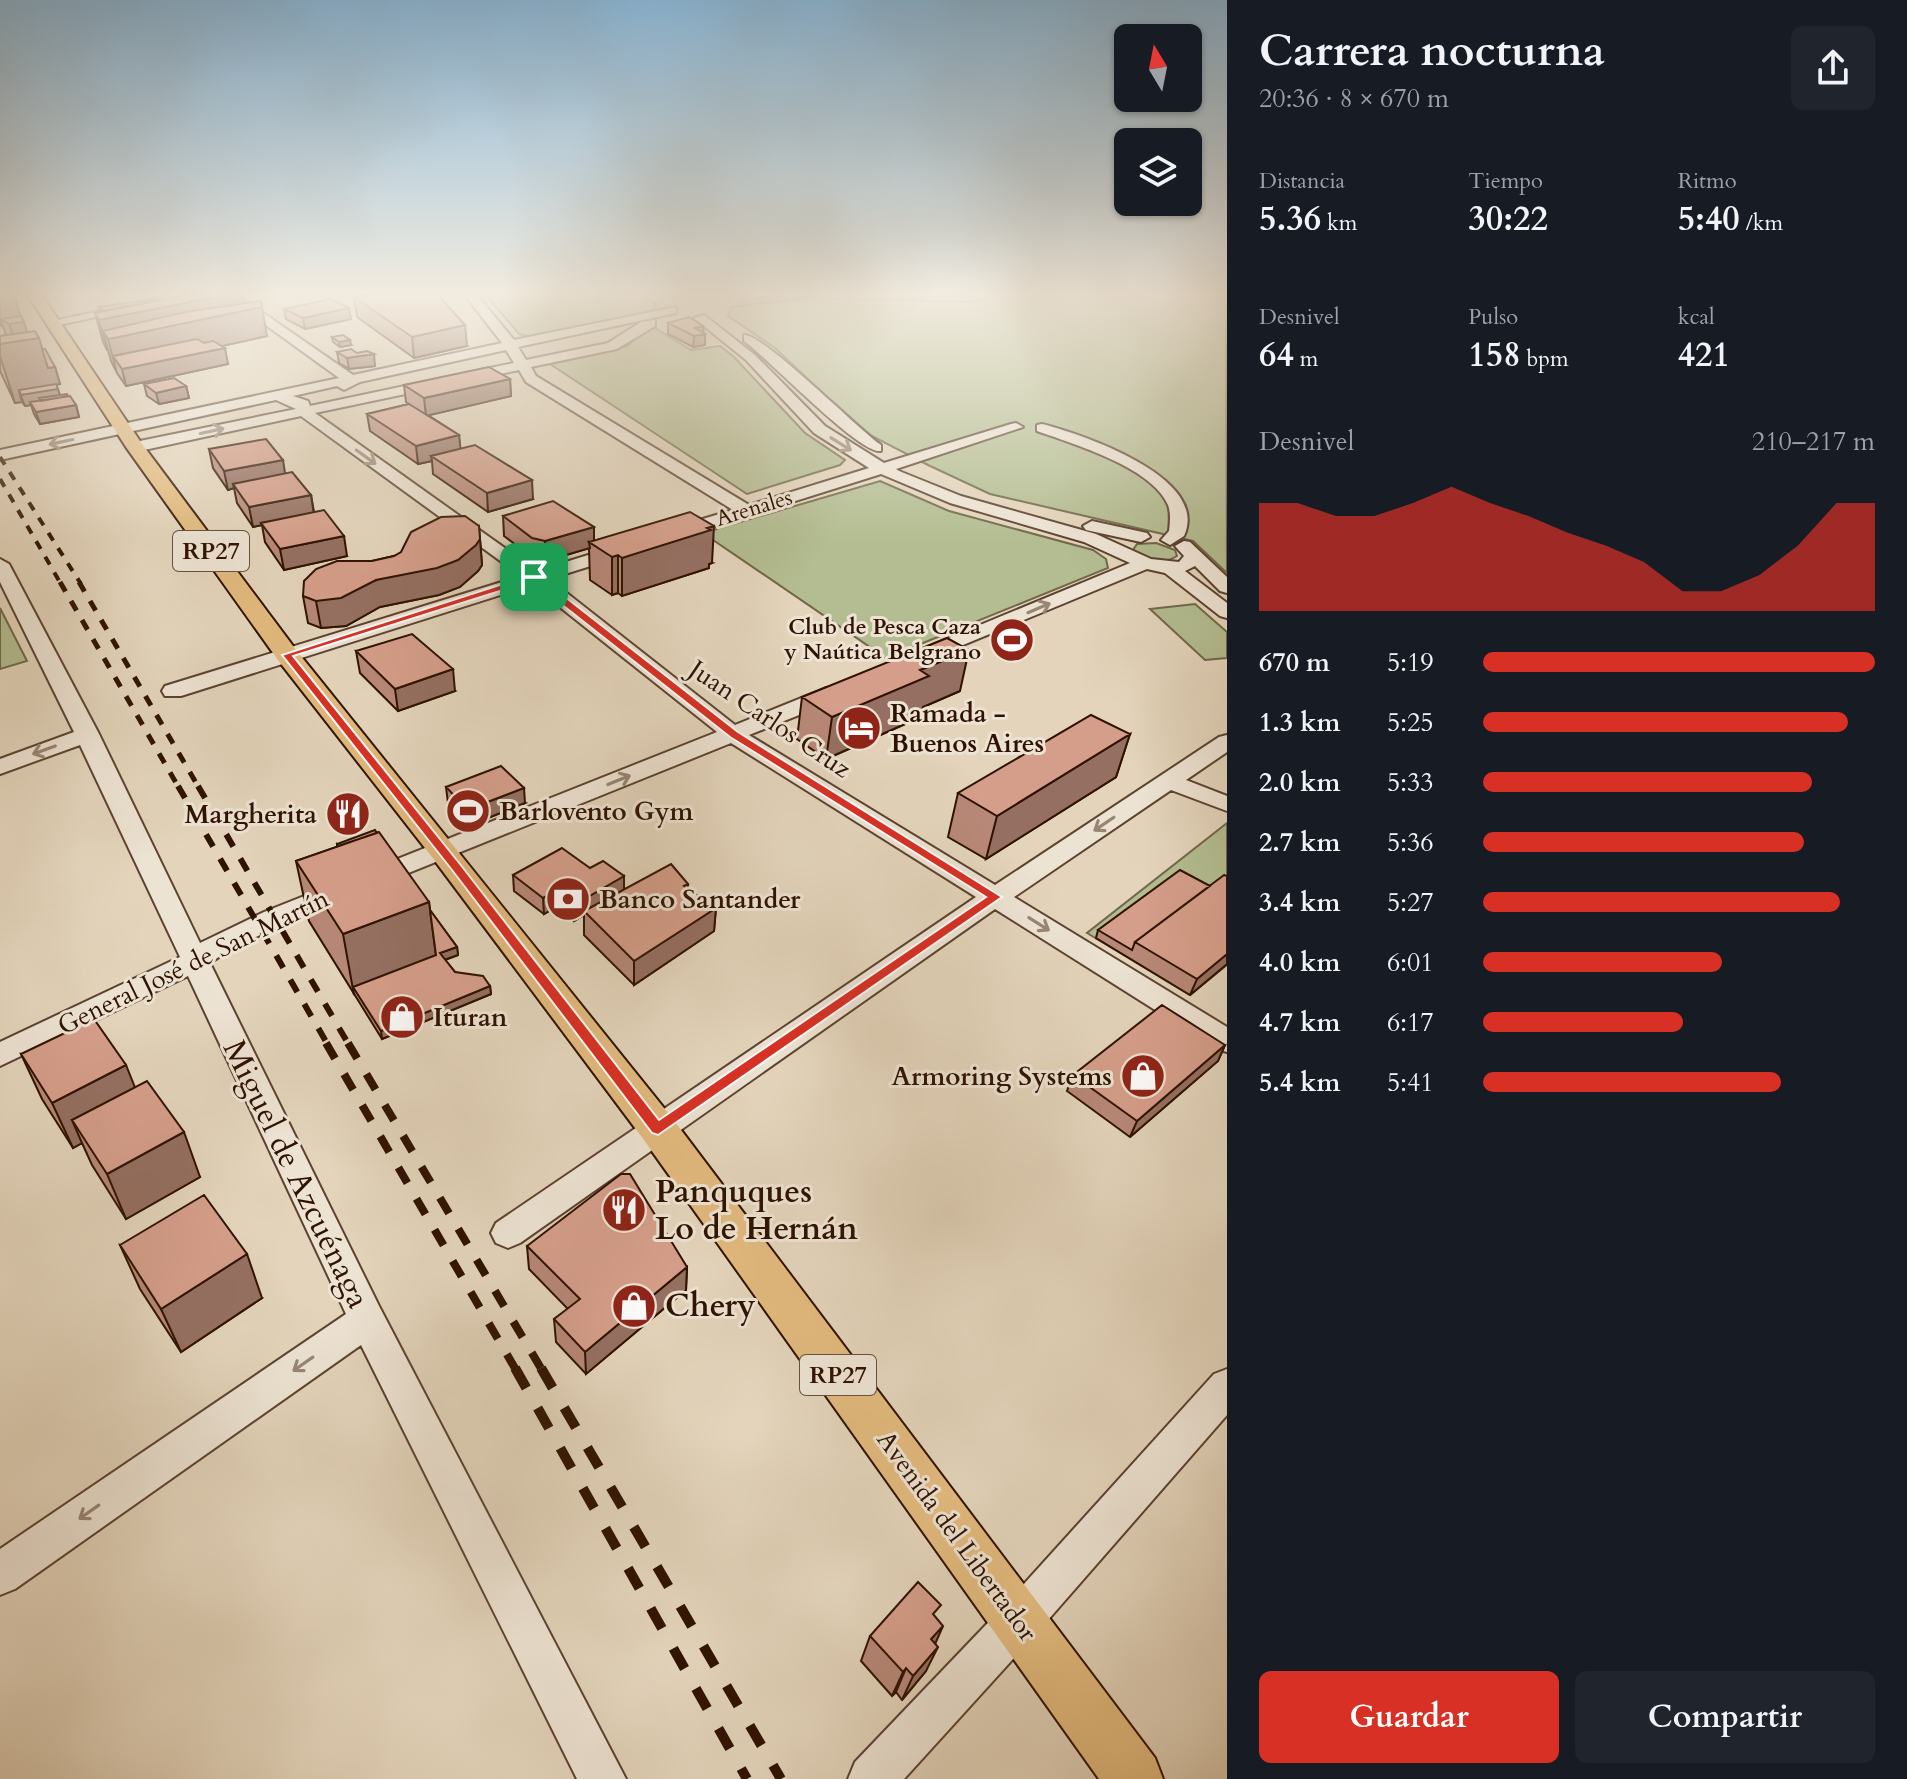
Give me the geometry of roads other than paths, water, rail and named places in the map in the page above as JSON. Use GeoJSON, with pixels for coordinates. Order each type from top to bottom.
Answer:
{"type":"FeatureCollection","features":[{"type":"Feature","properties":{"kind":"main road","name":"Avenida del Libertador"},"geometry":{"type":"LineString","coordinates":[[90,377],[135,447],[287,655],[443,850],[658,1129],[1134,1779]]}},
{"type":"Feature","properties":{"kind":"street"},"geometry":{"type":"LineString","coordinates":[[347,377],[353,381]]}},
{"type":"Feature","properties":{"kind":"street"},"geometry":{"type":"LineString","coordinates":[[0,455],[371,377]]}},
{"type":"Feature","properties":{"kind":"street"},"geometry":{"type":"LineString","coordinates":[[135,447],[465,377]]}},
{"type":"Feature","properties":{"kind":"street"},"geometry":{"type":"LineString","coordinates":[[520,377],[521,381],[694,488],[720,519]]}},
{"type":"Feature","properties":{"kind":"street"},"geometry":{"type":"LineString","coordinates":[[529,377],[747,511]]}},
{"type":"Feature","properties":{"kind":"street"},"geometry":{"type":"LineString","coordinates":[[769,377],[818,428],[881,469],[953,501],[1092,539],[1144,564],[1169,568],[1188,564],[1194,556]]}},
{"type":"Feature","properties":{"kind":"street"},"geometry":{"type":"LineString","coordinates":[[796,377],[854,433],[901,462],[986,499],[1141,537],[1170,540],[1187,547],[1227,587]]}},
{"type":"Feature","properties":{"kind":"street"},"geometry":{"type":"LineString","coordinates":[[303,411],[353,381]]}},
{"type":"Feature","properties":{"kind":"street","name":"Juan Carlos Cruz"},"geometry":{"type":"LineString","coordinates":[[279,396],[303,404],[303,411],[534,577],[734,735],[1227,1041]]}},
{"type":"Feature","properties":{"kind":"street","name":"Arenales"},"geometry":{"type":"LineString","coordinates":[[173,691],[1016,427],[1010,420],[1024,417],[1042,421],[1045,426],[1042,428],[1118,458],[1157,480],[1177,505],[1178,532],[1170,540]]}},
{"type":"Feature","properties":{"kind":"street"},"geometry":{"type":"LineString","coordinates":[[1124,553],[1121,549],[1126,541],[1141,537]]}},
{"type":"Feature","properties":{"kind":"street","name":"Miguel de Azcuénaga"},"geometry":{"type":"LineString","coordinates":[[0,564],[88,734],[193,962],[367,1320],[602,1779]]}},
{"type":"Feature","properties":{"kind":"street"},"geometry":{"type":"LineString","coordinates":[[908,662],[1144,564]]}},
{"type":"Feature","properties":{"kind":"street"},"geometry":{"type":"LineString","coordinates":[[1169,568],[1227,612]]}},
{"type":"Feature","properties":{"kind":"street","name":"General José de San Martín"},"geometry":{"type":"LineString","coordinates":[[0,1055],[193,962],[216,945],[273,918],[850,686]]}},
{"type":"Feature","properties":{"kind":"street"},"geometry":{"type":"LineString","coordinates":[[0,767],[88,734]]}},
{"type":"Feature","properties":{"kind":"street"},"geometry":{"type":"LineString","coordinates":[[508,1233],[995,897],[1227,742]]}},
{"type":"Feature","properties":{"kind":"street"},"geometry":{"type":"LineString","coordinates":[[1169,781],[1227,804]]}},
{"type":"Feature","properties":{"kind":"street"},"geometry":{"type":"LineString","coordinates":[[0,1574],[367,1320]]}},
{"type":"Feature","properties":{"kind":"street"},"geometry":{"type":"LineString","coordinates":[[872,1779],[1019,1621],[1227,1387]]}},
{"type":"Feature","properties":{"kind":"railway"},"geometry":{"type":"LineString","coordinates":[[0,457],[81,584]]}},
{"type":"Feature","properties":{"kind":"railway"},"geometry":{"type":"LineString","coordinates":[[0,479],[61,584]]}},
{"type":"Feature","properties":{"kind":"railway"},"geometry":{"type":"LineString","coordinates":[[60,582],[179,788]]}},
{"type":"Feature","properties":{"kind":"railway"},"geometry":{"type":"LineString","coordinates":[[79,582],[199,788]]}},
{"type":"Feature","properties":{"kind":"railway"},"geometry":{"type":"LineString","coordinates":[[178,786],[328,1045]]}},
{"type":"Feature","properties":{"kind":"railway"},"geometry":{"type":"LineString","coordinates":[[198,786],[349,1045]]}},
{"type":"Feature","properties":{"kind":"railway"},"geometry":{"type":"LineString","coordinates":[[326,1043],[516,1370]]}},
{"type":"Feature","properties":{"kind":"railway"},"geometry":{"type":"LineString","coordinates":[[348,1043],[542,1370]]}},
{"type":"Feature","properties":{"kind":"railway"},"geometry":{"type":"LineString","coordinates":[[515,1368],[747,1779]]}},
{"type":"Feature","properties":{"kind":"railway"},"geometry":{"type":"LineString","coordinates":[[541,1368],[781,1779]]}},
{"type":"Feature","properties":{"kind":"place","name":"Club de Pesca Caza y Naútica Belgrano"},"geometry":{"type":"Point","coordinates":[1012,640]}},
{"type":"Feature","properties":{"kind":"place","name":"Ramada - Buenos Aires"},"geometry":{"type":"Point","coordinates":[859,728]}},
{"type":"Feature","properties":{"kind":"place","name":"Barlovento Gym"},"geometry":{"type":"Point","coordinates":[468,811]}},
{"type":"Feature","properties":{"kind":"place","name":"Margherita"},"geometry":{"type":"Point","coordinates":[348,814]}},
{"type":"Feature","properties":{"kind":"place","name":"Banco Santander"},"geometry":{"type":"Point","coordinates":[568,899]}},
{"type":"Feature","properties":{"kind":"place","name":"Ituran"},"geometry":{"type":"Point","coordinates":[402,1017]}},
{"type":"Feature","properties":{"kind":"place","name":"Armoring Systems"},"geometry":{"type":"Point","coordinates":[1143,1076]}},
{"type":"Feature","properties":{"kind":"place","name":"Panquques Lo de Hernán"},"geometry":{"type":"Point","coordinates":[624,1210]}},
{"type":"Feature","properties":{"kind":"place","name":"Chery"},"geometry":{"type":"Point","coordinates":[634,1306]}}]}
